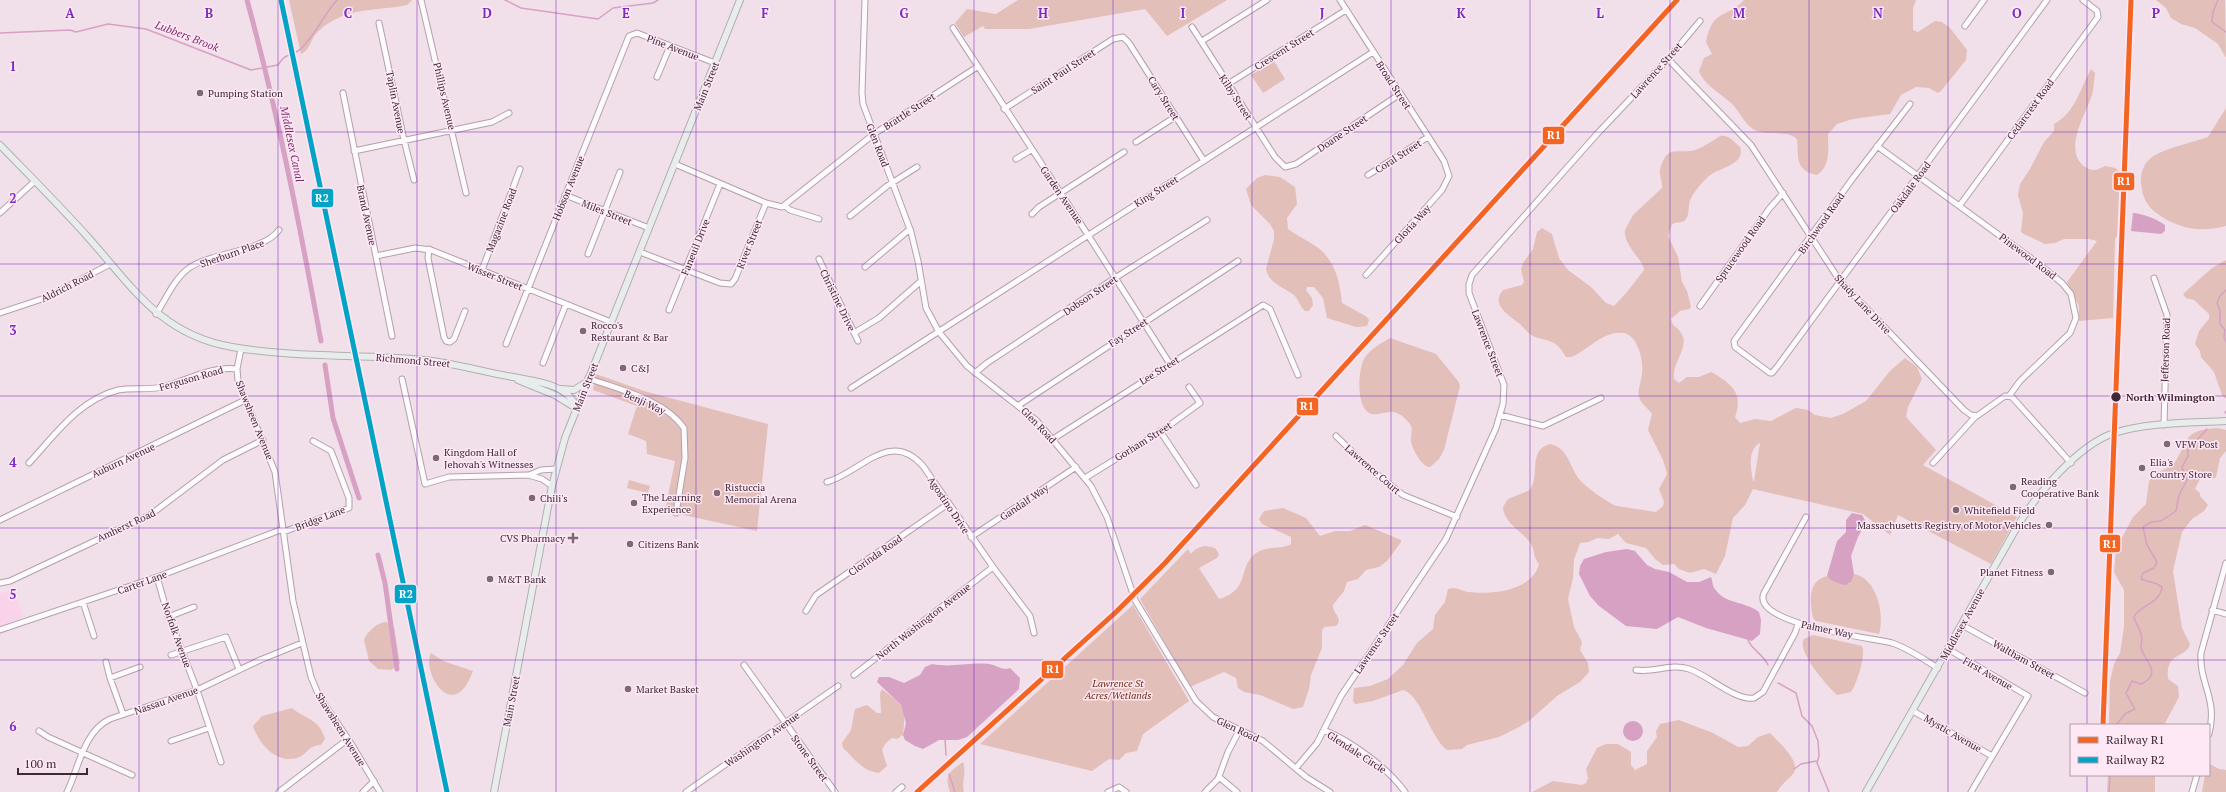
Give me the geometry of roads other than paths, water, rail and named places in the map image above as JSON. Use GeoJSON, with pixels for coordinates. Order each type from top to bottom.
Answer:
{"type":"FeatureCollection","features":[{"type":"Feature","properties":{"kind":"main road","name":"Main Street"},"geometry":{"type":"LineString","coordinates":[[494,792],[556,469],[576,408],[640,252],[740,0]]}},
{"type":"Feature","properties":{"kind":"main road"},"geometry":{"type":"LineString","coordinates":[[0,145],[36,182],[156,314],[193,336],[216,344],[240,349]]}},
{"type":"Feature","properties":{"kind":"main road","name":"Richmond Street"},"geometry":{"type":"LineString","coordinates":[[240,349],[367,356],[439,362],[527,379],[555,388],[572,398],[576,408]]}},
{"type":"Feature","properties":{"kind":"main road","name":"Richmond Street"},"geometry":{"type":"LineString","coordinates":[[513,377],[556,395],[576,408]]}},
{"type":"Feature","properties":{"kind":"main road"},"geometry":{"type":"LineString","coordinates":[[555,388],[574,390],[581,387],[588,378]]}},
{"type":"Feature","properties":{"kind":"main road","name":"Middlesex Avenue"},"geometry":{"type":"LineString","coordinates":[[1866,792],[1914,711],[2029,507],[2044,488],[2071,462],[2091,446],[2110,435],[2135,428],[2226,420]]}},
{"type":"Feature","properties":{"kind":"street","name":"Phillips Avenue"},"geometry":{"type":"LineString","coordinates":[[421,0],[466,193]]}},
{"type":"Feature","properties":{"kind":"street","name":"Glen Road"},"geometry":{"type":"LineString","coordinates":[[864,0],[863,104],[910,229],[917,253],[920,282],[926,308],[939,332],[955,353],[975,373],[1019,405],[1053,439],[1085,478],[1104,512],[1135,600],[1187,689],[1209,714],[1264,741],[1296,768],[1330,792]]}},
{"type":"Feature","properties":{"kind":"street"},"geometry":{"type":"LineString","coordinates":[[1202,41],[1267,0]]}},
{"type":"Feature","properties":{"kind":"street","name":"Broad Street"},"geometry":{"type":"LineString","coordinates":[[1340,0],[1448,170]]}},
{"type":"Feature","properties":{"kind":"street"},"geometry":{"type":"LineString","coordinates":[[1965,26],[1984,0]]}},
{"type":"Feature","properties":{"kind":"street","name":"Oakdale Road"},"geometry":{"type":"LineString","coordinates":[[1772,373],[2047,0]]}},
{"type":"Feature","properties":{"kind":"street","name":"Cedarcrest Road"},"geometry":{"type":"LineString","coordinates":[[1960,204],[2098,13],[2083,0]]}},
{"type":"Feature","properties":{"kind":"street","name":"Crescent Street"},"geometry":{"type":"LineString","coordinates":[[1228,84],[1346,10]]}},
{"type":"Feature","properties":{"kind":"street","name":"Lawrence Street"},"geometry":{"type":"LineString","coordinates":[[1296,768],[1317,743],[1340,696],[1438,552],[1457,517],[1490,442],[1500,415],[1504,385],[1469,293],[1471,278],[1480,265],[1587,145],[1668,59],[1700,21]]}},
{"type":"Feature","properties":{"kind":"street","name":"Taplin Avenue"},"geometry":{"type":"LineString","coordinates":[[379,22],[414,180]]}},
{"type":"Feature","properties":{"kind":"street","name":"Kilby Street"},"geometry":{"type":"LineString","coordinates":[[1192,27],[1282,165]]}},
{"type":"Feature","properties":{"kind":"street","name":"Garden Avenue"},"geometry":{"type":"LineString","coordinates":[[953,28],[1004,109],[1144,321],[1170,364]]}},
{"type":"Feature","properties":{"kind":"street","name":"Pine Avenue"},"geometry":{"type":"LineString","coordinates":[[632,33],[637,33],[715,63]]}},
{"type":"Feature","properties":{"kind":"street","name":"Hobson Avenue"},"geometry":{"type":"LineString","coordinates":[[506,344],[628,37],[632,33]]}},
{"type":"Feature","properties":{"kind":"street","name":"Saint Paul Street"},"geometry":{"type":"LineString","coordinates":[[1004,109],[1113,39],[1123,37]]}},
{"type":"Feature","properties":{"kind":"street","name":"Cary Street"},"geometry":{"type":"LineString","coordinates":[[1123,37],[1129,43],[1175,117],[1204,160]]}},
{"type":"Feature","properties":{"kind":"street"},"geometry":{"type":"LineString","coordinates":[[657,78],[670,46]]}},
{"type":"Feature","properties":{"kind":"street","name":"King Street"},"geometry":{"type":"LineString","coordinates":[[851,388],[1373,52]]}},
{"type":"Feature","properties":{"kind":"street","name":"Shady Lane Drive"},"geometry":{"type":"LineString","coordinates":[[1668,59],[1748,141],[1840,282],[1964,410],[1976,416]]}},
{"type":"Feature","properties":{"kind":"street","name":"Brattle Street"},"geometry":{"type":"LineString","coordinates":[[785,206],[874,134],[977,67]]}},
{"type":"Feature","properties":{"kind":"street","name":"Brand Avenue"},"geometry":{"type":"LineString","coordinates":[[343,93],[392,336]]}},
{"type":"Feature","properties":{"kind":"street","name":"Doane Street"},"geometry":{"type":"LineString","coordinates":[[1282,165],[1289,167],[1296,164],[1400,94]]}},
{"type":"Feature","properties":{"kind":"street","name":"Birchwood Road"},"geometry":{"type":"LineString","coordinates":[[1772,373],[1738,349],[1733,343],[1877,146],[1910,104]]}},
{"type":"Feature","properties":{"kind":"street"},"geometry":{"type":"LineString","coordinates":[[354,150],[499,120],[510,113]]}},
{"type":"Feature","properties":{"kind":"street"},"geometry":{"type":"LineString","coordinates":[[1136,142],[1175,117]]}},
{"type":"Feature","properties":{"kind":"street","name":"Coral Street"},"geometry":{"type":"LineString","coordinates":[[1368,175],[1428,137]]}},
{"type":"Feature","properties":{"kind":"street","name":"Pinewood Road"},"geometry":{"type":"LineString","coordinates":[[1877,146],[1960,204],[2058,279],[2068,290],[2075,306],[2075,322],[2070,333],[2020,381],[2009,396]]}},
{"type":"Feature","properties":{"kind":"street"},"geometry":{"type":"LineString","coordinates":[[1016,159],[1031,150]]}},
{"type":"Feature","properties":{"kind":"street"},"geometry":{"type":"LineString","coordinates":[[1032,214],[1060,193],[1124,152]]}},
{"type":"Feature","properties":{"kind":"street"},"geometry":{"type":"LineString","coordinates":[[675,164],[766,203],[778,207],[785,206],[790,210],[819,219]]}},
{"type":"Feature","properties":{"kind":"street"},"geometry":{"type":"LineString","coordinates":[[850,216],[892,183],[917,167]]}},
{"type":"Feature","properties":{"kind":"street","name":"Magazine Road"},"geometry":{"type":"LineString","coordinates":[[482,270],[520,169]]}},
{"type":"Feature","properties":{"kind":"street","name":"Gloria Way"},"geometry":{"type":"LineString","coordinates":[[1366,275],[1442,190],[1448,179],[1448,170]]}},
{"type":"Feature","properties":{"kind":"street"},"geometry":{"type":"LineString","coordinates":[[588,254],[620,172]]}},
{"type":"Feature","properties":{"kind":"street"},"geometry":{"type":"LineString","coordinates":[[0,213],[36,182]]}},
{"type":"Feature","properties":{"kind":"street","name":"Faneuil Drive"},"geometry":{"type":"LineString","coordinates":[[669,310],[720,184]]}},
{"type":"Feature","properties":{"kind":"street","name":"Sprucewood Road"},"geometry":{"type":"LineString","coordinates":[[1700,306],[1769,209],[1783,193]]}},
{"type":"Feature","properties":{"kind":"street","name":"Miles Street"},"geometry":{"type":"LineString","coordinates":[[565,195],[604,212],[649,228]]}},
{"type":"Feature","properties":{"kind":"street","name":"River Street"},"geometry":{"type":"LineString","coordinates":[[686,269],[720,284],[731,284],[735,279],[766,203]]}},
{"type":"Feature","properties":{"kind":"street","name":"Dobson Street"},"geometry":{"type":"LineString","coordinates":[[975,373],[987,363],[1115,278],[1207,220]]}},
{"type":"Feature","properties":{"kind":"street"},"geometry":{"type":"LineString","coordinates":[[865,267],[910,229]]}},
{"type":"Feature","properties":{"kind":"street","name":"Sherburn Place"},"geometry":{"type":"LineString","coordinates":[[156,314],[177,282],[190,267],[268,240],[279,230]]}},
{"type":"Feature","properties":{"kind":"street","name":"Wisser Street"},"geometry":{"type":"LineString","coordinates":[[376,256],[415,248],[429,249],[611,322]]}},
{"type":"Feature","properties":{"kind":"street"},"geometry":{"type":"LineString","coordinates":[[429,249],[428,258],[442,330],[444,339],[448,342],[452,341],[455,336],[465,311]]}},
{"type":"Feature","properties":{"kind":"street"},"geometry":{"type":"LineString","coordinates":[[640,252],[686,269]]}},
{"type":"Feature","properties":{"kind":"street","name":"Christine Drive"},"geometry":{"type":"LineString","coordinates":[[818,259],[858,340]]}},
{"type":"Feature","properties":{"kind":"street","name":"Fay Street"},"geometry":{"type":"LineString","coordinates":[[1019,405],[1238,260]]}},
{"type":"Feature","properties":{"kind":"street","name":"Aldrich Road"},"geometry":{"type":"LineString","coordinates":[[0,313],[48,297],[110,264]]}},
{"type":"Feature","properties":{"kind":"street","name":"Jefferson Road"},"geometry":{"type":"LineString","coordinates":[[2154,278],[2167,315],[2164,425]]}},
{"type":"Feature","properties":{"kind":"street"},"geometry":{"type":"LineString","coordinates":[[854,333],[879,318],[920,282]]}},
{"type":"Feature","properties":{"kind":"street"},"geometry":{"type":"LineString","coordinates":[[543,364],[566,304]]}},
{"type":"Feature","properties":{"kind":"street","name":"Lee Street"},"geometry":{"type":"LineString","coordinates":[[1053,439],[1262,306],[1266,305],[1270,309],[1298,375]]}},
{"type":"Feature","properties":{"kind":"street","name":"Shawsheen Avenue"},"geometry":{"type":"LineString","coordinates":[[240,349],[237,369],[238,381],[263,440],[277,481],[291,589],[302,643],[316,690],[380,792]]}},
{"type":"Feature","properties":{"kind":"street","name":"Ferguson Road"},"geometry":{"type":"LineString","coordinates":[[29,463],[78,410],[110,393],[122,390],[158,388],[217,369],[237,369]]}},
{"type":"Feature","properties":{"kind":"street","name":"Benji Way"},"geometry":{"type":"LineString","coordinates":[[588,378],[653,404],[673,416],[684,428],[685,458],[676,513]]}},
{"type":"Feature","properties":{"kind":"street"},"geometry":{"type":"LineString","coordinates":[[402,379],[425,484],[449,477],[528,475],[542,479],[552,486]]}},
{"type":"Feature","properties":{"kind":"street","name":"Gorham Street"},"geometry":{"type":"LineString","coordinates":[[1085,478],[1160,431],[1200,403],[1189,387]]}},
{"type":"Feature","properties":{"kind":"street"},"geometry":{"type":"LineString","coordinates":[[1934,463],[1976,416],[1986,412],[2009,396],[2015,399],[2071,462]]}},
{"type":"Feature","properties":{"kind":"street"},"geometry":{"type":"LineString","coordinates":[[1500,415],[1542,426],[1601,398]]}},
{"type":"Feature","properties":{"kind":"street","name":"Auburn Avenue"},"geometry":{"type":"LineString","coordinates":[[0,520],[245,400]]}},
{"type":"Feature","properties":{"kind":"street"},"geometry":{"type":"LineString","coordinates":[[1160,431],[1196,485]]}},
{"type":"Feature","properties":{"kind":"street","name":"Lawrence Court"},"geometry":{"type":"LineString","coordinates":[[1336,436],[1369,468],[1403,495],[1457,517]]}},
{"type":"Feature","properties":{"kind":"street","name":"Amherst Road"},"geometry":{"type":"LineString","coordinates":[[0,583],[10,581],[150,515],[223,460],[263,440]]}},
{"type":"Feature","properties":{"kind":"street","name":"Bridge Lane"},"geometry":{"type":"LineString","coordinates":[[283,531],[349,508],[347,493],[332,453],[327,447],[313,441]]}},
{"type":"Feature","properties":{"kind":"street","name":"Agostino Drive"},"geometry":{"type":"LineString","coordinates":[[827,482],[843,477],[878,454],[900,452],[911,456],[921,463],[971,537],[1030,616],[1034,633]]}},
{"type":"Feature","properties":{"kind":"street","name":"Gandalf Way"},"geometry":{"type":"LineString","coordinates":[[971,537],[1076,467]]}},
{"type":"Feature","properties":{"kind":"street"},"geometry":{"type":"LineString","coordinates":[[528,475],[540,470],[556,469]]}},
{"type":"Feature","properties":{"kind":"street","name":"Clorinda Road"},"geometry":{"type":"LineString","coordinates":[[806,611],[817,594],[948,504]]}},
{"type":"Feature","properties":{"kind":"street","name":"Palmer Way"},"geometry":{"type":"LineString","coordinates":[[1806,517],[1762,598],[1768,608],[1798,624],[1894,644],[1938,668]]}},
{"type":"Feature","properties":{"kind":"street","name":"Carter Lane"},"geometry":{"type":"LineString","coordinates":[[0,630],[157,577],[283,531]]}},
{"type":"Feature","properties":{"kind":"street"},"geometry":{"type":"LineString","coordinates":[[2210,726],[2212,709],[2200,659],[2203,642],[2226,564]]}},
{"type":"Feature","properties":{"kind":"street","name":"North Washington Avenue"},"geometry":{"type":"LineString","coordinates":[[854,675],[993,567]]}},
{"type":"Feature","properties":{"kind":"street","name":"Norfolk Avenue"},"geometry":{"type":"LineString","coordinates":[[157,577],[168,617],[183,651],[221,762]]}},
{"type":"Feature","properties":{"kind":"street"},"geometry":{"type":"LineString","coordinates":[[83,602],[94,636]]}},
{"type":"Feature","properties":{"kind":"street"},"geometry":{"type":"LineString","coordinates":[[168,617],[194,607]]}},
{"type":"Feature","properties":{"kind":"street"},"geometry":{"type":"LineString","coordinates":[[2212,610],[2226,614]]}},
{"type":"Feature","properties":{"kind":"street"},"geometry":{"type":"LineString","coordinates":[[1636,670],[1647,671],[1673,666],[1688,669],[1743,698],[1754,698],[1764,690],[1795,633],[1798,624]]}},
{"type":"Feature","properties":{"kind":"street","name":"Waltham Street"},"geometry":{"type":"LineString","coordinates":[[1962,625],[2085,693]]}},
{"type":"Feature","properties":{"kind":"street"},"geometry":{"type":"LineString","coordinates":[[171,655],[226,637],[239,669]]}},
{"type":"Feature","properties":{"kind":"street","name":"Nassau Avenue"},"geometry":{"type":"LineString","coordinates":[[67,792],[83,753],[96,728],[110,719],[197,690],[239,669],[302,643]]}},
{"type":"Feature","properties":{"kind":"street","name":"First Avenue"},"geometry":{"type":"LineString","coordinates":[[1948,649],[2028,696]]}},
{"type":"Feature","properties":{"kind":"street"},"geometry":{"type":"LineString","coordinates":[[106,662],[123,714]]}},
{"type":"Feature","properties":{"kind":"street","name":"Stone Street"},"geometry":{"type":"LineString","coordinates":[[744,666],[835,792]]}},
{"type":"Feature","properties":{"kind":"street"},"geometry":{"type":"LineString","coordinates":[[110,678],[140,667]]}},
{"type":"Feature","properties":{"kind":"street","name":"Washington Avenue"},"geometry":{"type":"LineString","coordinates":[[686,792],[838,686]]}},
{"type":"Feature","properties":{"kind":"street","name":"Mystic Avenue"},"geometry":{"type":"LineString","coordinates":[[1971,792],[2028,696]]}},
{"type":"Feature","properties":{"kind":"street","name":"Mystic Avenue"},"geometry":{"type":"LineString","coordinates":[[1914,711],[1992,756]]}},
{"type":"Feature","properties":{"kind":"street"},"geometry":{"type":"LineString","coordinates":[[171,741],[209,728]]}},
{"type":"Feature","properties":{"kind":"street"},"geometry":{"type":"LineString","coordinates":[[1205,792],[1219,777],[1228,752],[1240,729]]}},
{"type":"Feature","properties":{"kind":"street","name":"Glendale Circle"},"geometry":{"type":"LineString","coordinates":[[1324,730],[1381,766],[1393,776],[1405,792]]}},
{"type":"Feature","properties":{"kind":"street"},"geometry":{"type":"LineString","coordinates":[[39,731],[83,753],[132,774]]}},
{"type":"Feature","properties":{"kind":"street"},"geometry":{"type":"LineString","coordinates":[[279,792],[348,739]]}},
{"type":"Feature","properties":{"kind":"street"},"geometry":{"type":"LineString","coordinates":[[2192,792],[2197,776]]}},
{"type":"Feature","properties":{"kind":"street"},"geometry":{"type":"LineString","coordinates":[[1219,777],[1237,792]]}},
{"type":"Feature","properties":{"kind":"street"},"geometry":{"type":"LineString","coordinates":[[363,792],[374,781]]}},
{"type":"Feature","properties":{"kind":"street"},"geometry":{"type":"LineString","coordinates":[[896,792],[902,787]]}},
{"type":"Feature","properties":{"kind":"street"},"geometry":{"type":"LineString","coordinates":[[1108,792],[1118,787],[1126,792]]}},
{"type":"Feature","properties":{"kind":"waterway","name":"Middlesex Canal"},"geometry":{"type":"LineString","coordinates":[[247,0],[269,85],[297,213],[321,341]]}},
{"type":"Feature","properties":{"kind":"waterway","name":"Lubbers Brook"},"geometry":{"type":"LineString","coordinates":[[0,33],[70,30],[76,32],[108,24],[146,29],[251,70],[278,65],[285,57],[298,51],[314,34],[337,0]]}},
{"type":"Feature","properties":{"kind":"waterway","name":"Lubbers Brook"},"geometry":{"type":"LineString","coordinates":[[505,0],[521,8],[598,19],[613,8],[653,3],[658,0]]}},
{"type":"Feature","properties":{"kind":"waterway","name":"Lubbers Brook"},"geometry":{"type":"LineString","coordinates":[[2218,0],[2213,12],[2212,22],[2226,32]]}},
{"type":"Feature","properties":{"kind":"waterway","name":"Lubbers Brook"},"geometry":{"type":"LineString","coordinates":[[2226,290],[2220,296],[2217,303],[2220,311],[2220,324],[2225,330],[2224,337],[2226,342]]}},
{"type":"Feature","properties":{"kind":"waterway","name":"Middlesex Canal"},"geometry":{"type":"LineString","coordinates":[[325,365],[333,418],[359,498]]}},
{"type":"Feature","properties":{"kind":"waterway","name":"Lubbers Brook"},"geometry":{"type":"LineString","coordinates":[[2117,724],[2126,713],[2135,709],[2126,693],[2132,681],[2141,684],[2148,680],[2152,671],[2141,647],[2142,636],[2134,617],[2141,609],[2158,597],[2161,593],[2162,587],[2141,579],[2143,573],[2154,568],[2157,562],[2147,545],[2143,527],[2151,522],[2161,521],[2176,511],[2179,495],[2187,480],[2182,467],[2188,456],[2188,450],[2207,429]]}},
{"type":"Feature","properties":{"kind":"waterway","name":"Middlesex Canal"},"geometry":{"type":"LineString","coordinates":[[378,555],[385,583],[397,669]]}},
{"type":"Feature","properties":{"kind":"waterway"},"geometry":{"type":"LineString","coordinates":[[1748,640],[1764,658],[1768,665]]}},
{"type":"Feature","properties":{"kind":"waterway"},"geometry":{"type":"LineString","coordinates":[[1778,683],[1796,693],[1802,716],[1812,726],[1818,741],[1819,756],[1817,763],[1829,792]]}},
{"type":"Feature","properties":{"kind":"waterway"},"geometry":{"type":"LineString","coordinates":[[945,739],[946,755]]}},
{"type":"Feature","properties":{"kind":"waterway"},"geometry":{"type":"LineString","coordinates":[[1794,769],[1801,764],[1816,761]]}},
{"type":"Feature","properties":{"kind":"waterway"},"geometry":{"type":"LineString","coordinates":[[949,774],[955,792]]}},
{"type":"Feature","properties":{"kind":"waterway","name":"Lubbers Brook"},"geometry":{"type":"LineString","coordinates":[[2109,792],[2110,776]]}},
{"type":"Feature","properties":{"kind":"rail line","name":"R2"},"geometry":{"type":"LineString","coordinates":[[281,0],[447,792]]}},
{"type":"Feature","properties":{"kind":"rail line","name":"R1"},"geometry":{"type":"LineString","coordinates":[[917,792],[1116,612],[1165,563],[1677,0]]}},
{"type":"Feature","properties":{"kind":"rail line","name":"R1"},"geometry":{"type":"LineString","coordinates":[[2103,724],[2131,0]]}},
{"type":"Feature","properties":{"kind":"place","name":"Pumping Station"},"geometry":{"type":"Point","coordinates":[200,93]}},
{"type":"Feature","properties":{"kind":"place","name":"Rocco's Restaurant & Bar"},"geometry":{"type":"Point","coordinates":[583,331]}},
{"type":"Feature","properties":{"kind":"place","name":"C&J"},"geometry":{"type":"Point","coordinates":[623,368]}},
{"type":"Feature","properties":{"kind":"place","name":"North Wilmington"},"geometry":{"type":"Point","coordinates":[2116,397]}},
{"type":"Feature","properties":{"kind":"place","name":"VFW Post"},"geometry":{"type":"Point","coordinates":[2167,444]}},
{"type":"Feature","properties":{"kind":"place","name":"Kingdom Hall of Jehovah's Witnesses"},"geometry":{"type":"Point","coordinates":[436,458]}},
{"type":"Feature","properties":{"kind":"place","name":"Elia's Country Store"},"geometry":{"type":"Point","coordinates":[2142,468]}},
{"type":"Feature","properties":{"kind":"place","name":"Reading Cooperative Bank"},"geometry":{"type":"Point","coordinates":[2013,487]}},
{"type":"Feature","properties":{"kind":"place","name":"Ristuccia Memorial Arena"},"geometry":{"type":"Point","coordinates":[717,493]}},
{"type":"Feature","properties":{"kind":"place","name":"Chili's"},"geometry":{"type":"Point","coordinates":[532,498]}},
{"type":"Feature","properties":{"kind":"place","name":"The Learning Experience"},"geometry":{"type":"Point","coordinates":[634,503]}},
{"type":"Feature","properties":{"kind":"place","name":"Whitefield Field"},"geometry":{"type":"Point","coordinates":[1956,510]}},
{"type":"Feature","properties":{"kind":"place","name":"Massachusetts Registry of Motor Vehicles"},"geometry":{"type":"Point","coordinates":[2049,525]}},
{"type":"Feature","properties":{"kind":"place","name":"CVS Pharmacy"},"geometry":{"type":"Point","coordinates":[573,538]}},
{"type":"Feature","properties":{"kind":"place","name":"Citizens Bank"},"geometry":{"type":"Point","coordinates":[630,544]}},
{"type":"Feature","properties":{"kind":"place","name":"Planet Fitness"},"geometry":{"type":"Point","coordinates":[2051,572]}},
{"type":"Feature","properties":{"kind":"place","name":"M&T Bank"},"geometry":{"type":"Point","coordinates":[490,579]}},
{"type":"Feature","properties":{"kind":"place","name":"Market Basket"},"geometry":{"type":"Point","coordinates":[628,689]}},
{"type":"Feature","properties":{"kind":"park label","name":"Lawrence St Acres/Wetlands"},"geometry":{"type":"Point","coordinates":[1118,688]}}]}
